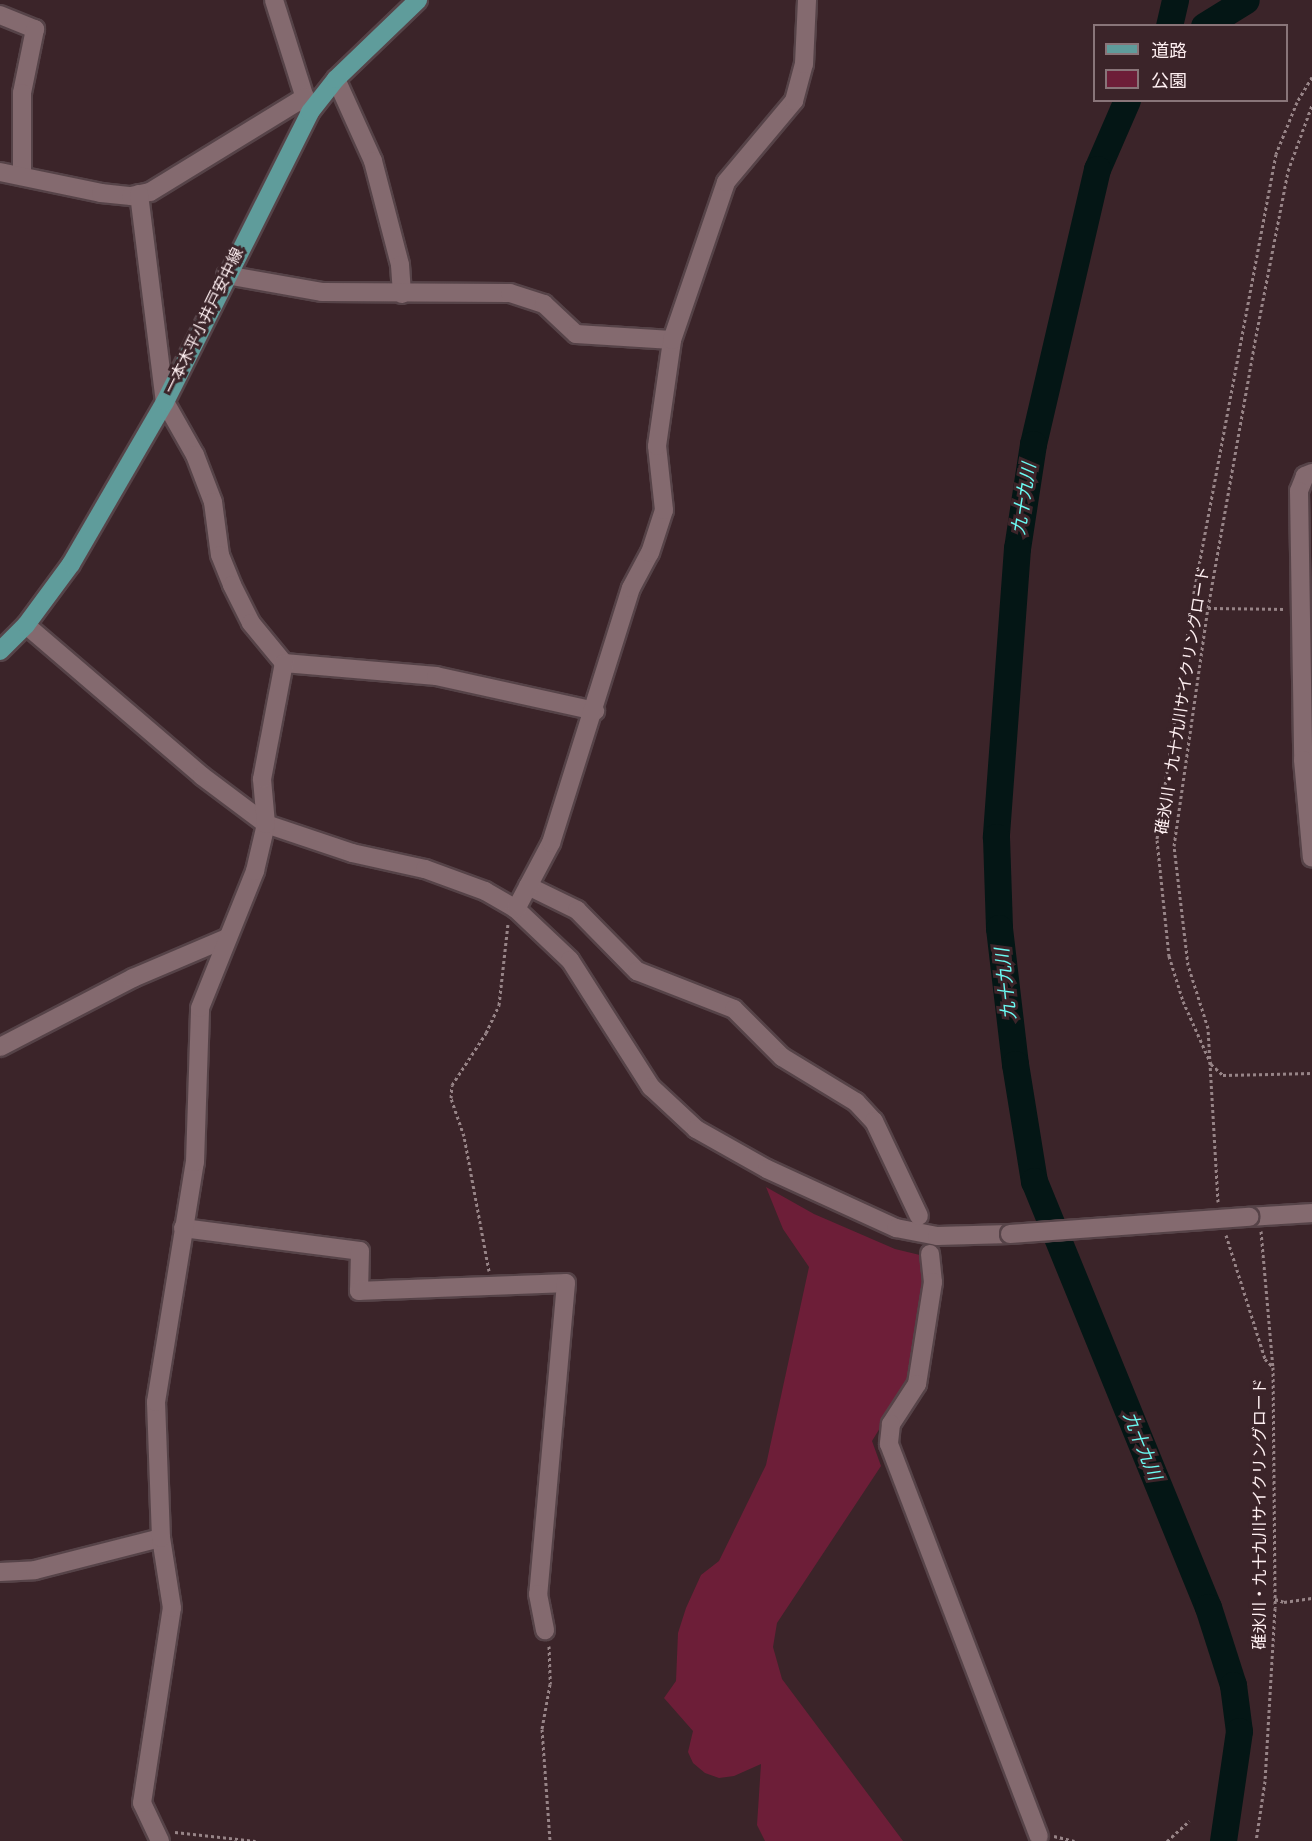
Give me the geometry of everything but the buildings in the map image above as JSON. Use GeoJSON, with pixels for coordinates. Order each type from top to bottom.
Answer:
{"type":"FeatureCollection","features":[{"type":"Feature","properties":{"kind":"main road","name":"一本木平小井戸安中線"},"geometry":{"type":"LineString","coordinates":[[0,651],[26,625],[71,564],[165,402],[307,105],[418,0]]}},
{"type":"Feature","properties":{"kind":"street"},"geometry":{"type":"LineString","coordinates":[[0,171],[101,193],[150,192],[307,105],[274,0]]}},
{"type":"Feature","properties":{"kind":"street"},"geometry":{"type":"LineString","coordinates":[[516,909],[551,843],[596,711],[631,588],[650,553],[664,510],[658,436],[672,340],[726,182],[794,101],[804,64],[807,0]]}},
{"type":"Feature","properties":{"kind":"street"},"geometry":{"type":"LineString","coordinates":[[0,15],[35,29],[22,93],[22,176]]}},
{"type":"Feature","properties":{"kind":"street"},"geometry":{"type":"LineString","coordinates":[[336,79],[373,161],[400,266],[402,294]]}},
{"type":"Feature","properties":{"kind":"street"},"geometry":{"type":"LineString","coordinates":[[139,194],[165,402],[195,456],[213,502],[220,555],[232,585],[251,623],[284,663],[436,676],[596,711]]}},
{"type":"Feature","properties":{"kind":"street"},"geometry":{"type":"LineString","coordinates":[[226,275],[322,292],[510,293],[544,304],[576,334],[672,340]]}},
{"type":"Feature","properties":{"kind":"street"},"geometry":{"type":"LineString","coordinates":[[1312,472],[1305,476],[1299,492],[1303,760],[1312,858]]}},
{"type":"Feature","properties":{"kind":"street"},"geometry":{"type":"LineString","coordinates":[[26,625],[202,776],[266,824],[352,853],[425,868],[485,891],[516,909],[570,960],[651,1087],[696,1129],[767,1169],[896,1228],[937,1236],[1010,1234],[1255,1222],[1312,1213]]}},
{"type":"Feature","properties":{"kind":"street"},"geometry":{"type":"LineString","coordinates":[[155,1834],[142,1803],[172,1608],[162,1538],[156,1402],[195,1161],[201,1008],[255,871],[266,824],[262,779],[284,663]]}},
{"type":"Feature","properties":{"kind":"street"},"geometry":{"type":"LineString","coordinates":[[528,886],[577,910],[637,971],[734,1009],[782,1057],[856,1102],[874,1121],[919,1216]]}},
{"type":"Feature","properties":{"kind":"street"},"geometry":{"type":"LineString","coordinates":[[0,1047],[133,978],[227,938]]}},
{"type":"Feature","properties":{"kind":"street"},"geometry":{"type":"LineString","coordinates":[[183,1228],[360,1251],[359,1292],[492,1284],[566,1283],[538,1594],[545,1630]]}},
{"type":"Feature","properties":{"kind":"street"},"geometry":{"type":"LineString","coordinates":[[930,1254],[933,1282],[917,1384],[891,1424],[889,1444],[1040,1836]]}},
{"type":"Feature","properties":{"kind":"street"},"geometry":{"type":"LineString","coordinates":[[0,1572],[35,1570],[162,1538]]}},
{"type":"Feature","properties":{"kind":"path"},"geometry":{"type":"LineString","coordinates":[[1312,77],[1276,154],[1236,354],[1162,787],[1157,840],[1169,956],[1183,1001],[1211,1064],[1223,1075],[1312,1073]]}},
{"type":"Feature","properties":{"kind":"path","name":"碓氷川・九十九川サイクリングロード"},"geometry":{"type":"LineString","coordinates":[[1218,1206],[1208,1028],[1188,965],[1174,846],[1208,608],[1288,171],[1312,105]]}},
{"type":"Feature","properties":{"kind":"path"},"geometry":{"type":"LineString","coordinates":[[1208,608],[1299,608]]}},
{"type":"Feature","properties":{"kind":"path"},"geometry":{"type":"LineString","coordinates":[[492,1284],[464,1136],[451,1098],[452,1085],[486,1033],[499,1005],[507,926],[516,909]]}},
{"type":"Feature","properties":{"kind":"path","name":"碓氷川・九十九川サイクリングロード"},"geometry":{"type":"LineString","coordinates":[[1255,1222],[1272,1367],[1275,1599],[1265,1781],[1256,1841]]}},
{"type":"Feature","properties":{"kind":"path","name":"碓氷川・九十九川サイクリングロード"},"geometry":{"type":"LineString","coordinates":[[1224,1229],[1264,1359],[1272,1367]]}},
{"type":"Feature","properties":{"kind":"path"},"geometry":{"type":"LineString","coordinates":[[1275,1599],[1284,1602],[1312,1598]]}},
{"type":"Feature","properties":{"kind":"path"},"geometry":{"type":"LineString","coordinates":[[545,1630],[549,1642],[550,1684],[542,1729],[550,1841]]}},
{"type":"Feature","properties":{"kind":"path"},"geometry":{"type":"LineString","coordinates":[[1167,1841],[1189,1821]]}},
{"type":"Feature","properties":{"kind":"path"},"geometry":{"type":"LineString","coordinates":[[155,1834],[256,1841]]}},
{"type":"Feature","properties":{"kind":"green space"},"geometry":{"type":"Polygon","coordinates":[[[766,1187],[814,1214],[895,1249],[924,1256],[927,1265],[910,1379],[872,1441],[881,1466],[777,1623],[773,1647],[782,1679],[903,1841],[765,1841],[757,1825],[761,1764],[734,1776],[719,1778],[705,1773],[693,1763],[688,1752],[693,1731],[664,1698],[676,1681],[678,1633],[686,1608],[701,1575],[719,1561],[766,1465],[809,1267],[783,1229],[766,1187]]]}},
{"type":"Feature","properties":{"kind":"waterway","name":"九十九川"},"geometry":{"type":"LineString","coordinates":[[1169,24],[1175,0]]}},
{"type":"Feature","properties":{"kind":"waterway"},"geometry":{"type":"LineString","coordinates":[[1207,24],[1246,0]]}},
{"type":"Feature","properties":{"kind":"waterway","name":"九十九川"},"geometry":{"type":"LineString","coordinates":[[1126,102],[1097,169],[1033,444],[1017,548],[996,837],[999,928],[1015,1064],[1034,1181],[1208,1607],[1233,1685],[1239,1731],[1223,1841]]}}]}
